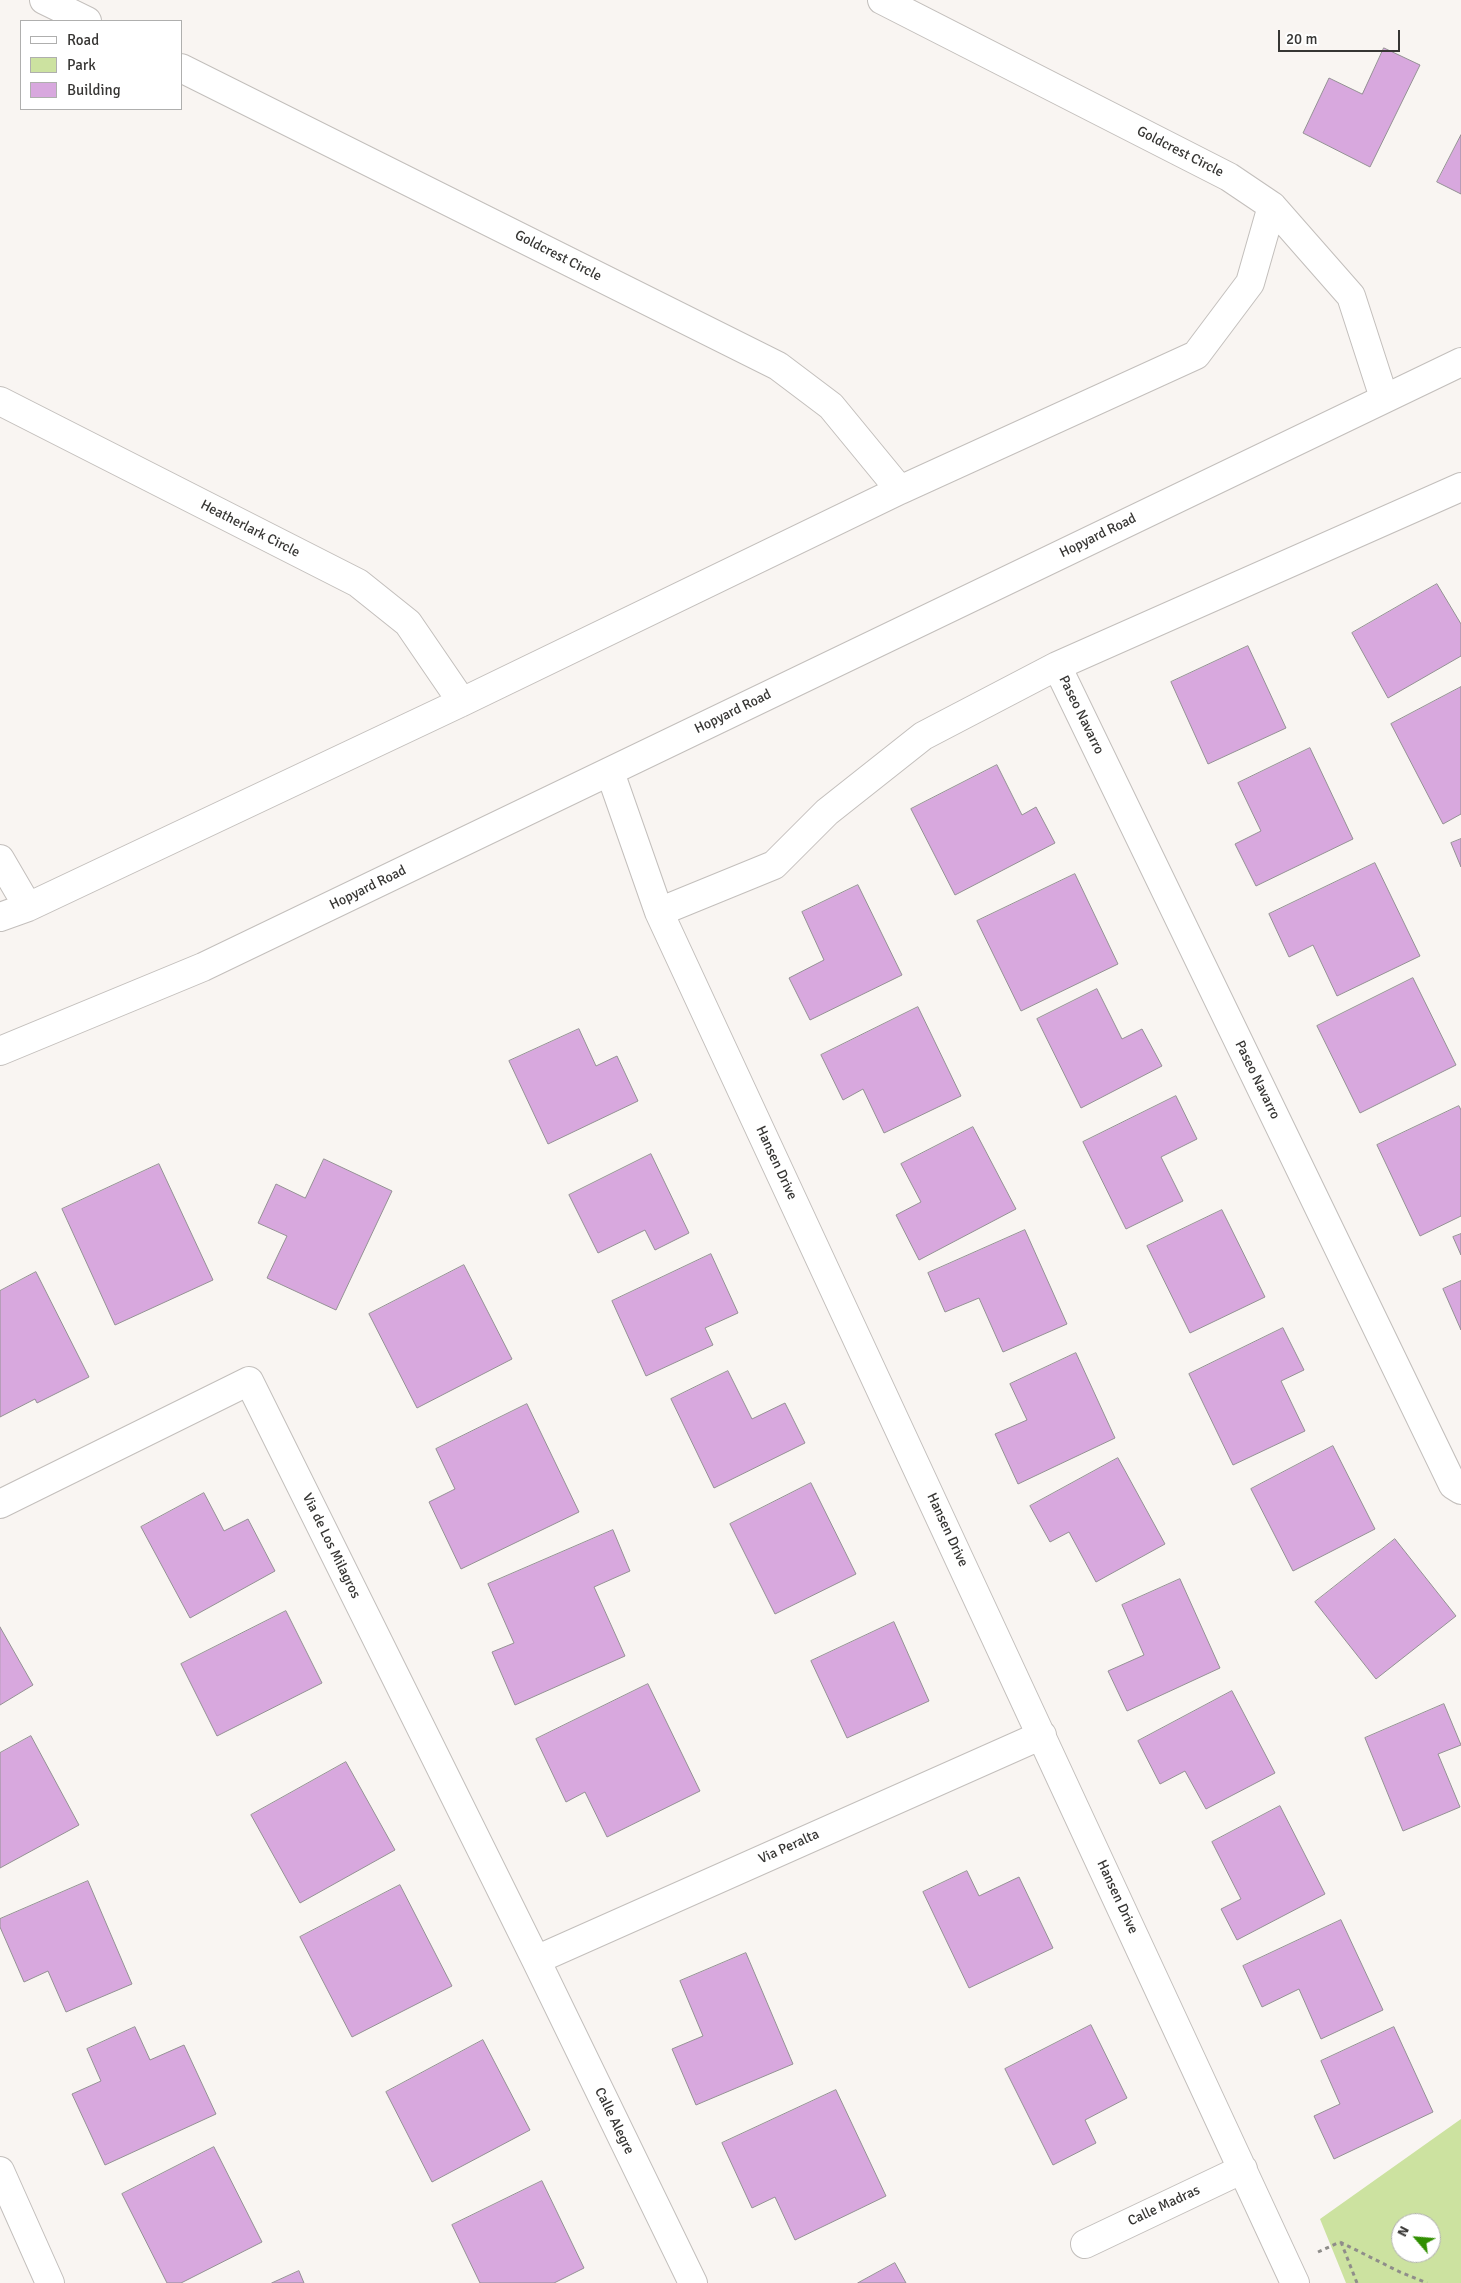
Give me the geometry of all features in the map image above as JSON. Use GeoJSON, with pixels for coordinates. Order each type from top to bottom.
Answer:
{"type":"FeatureCollection","features":[{"type":"Feature","properties":{"kind":"street"},"geometry":{"type":"LineString","coordinates":[[44,0],[85,20]]}},
{"type":"Feature","properties":{"kind":"street","name":"Goldcrest Circle"},"geometry":{"type":"LineString","coordinates":[[882,0],[1229,177],[1272,206],[1351,296],[1384,398]]}},
{"type":"Feature","properties":{"kind":"street","name":"Goldcrest Circle"},"geometry":{"type":"LineString","coordinates":[[182,68],[778,366],[830,406],[900,490]]}},
{"type":"Feature","properties":{"kind":"street"},"geometry":{"type":"LineString","coordinates":[[0,917],[28,907],[462,702],[900,490],[1196,355],[1250,284],[1272,206]]}},
{"type":"Feature","properties":{"kind":"street","name":"Hopyard Road"},"geometry":{"type":"LineString","coordinates":[[0,1051],[204,967],[1461,362]]}},
{"type":"Feature","properties":{"kind":"street","name":"Heatherlark Circle"},"geometry":{"type":"LineString","coordinates":[[0,401],[358,583],[408,623],[462,702]]}},
{"type":"Feature","properties":{"kind":"street"},"geometry":{"type":"LineString","coordinates":[[659,912],[774,865],[827,812],[923,736],[1057,666],[1461,487]]}},
{"type":"Feature","properties":{"kind":"street","name":"Paseo Navarro"},"geometry":{"type":"LineString","coordinates":[[1057,666],[1453,1485],[1461,1490]]}},
{"type":"Feature","properties":{"kind":"street","name":"Hansen Drive"},"geometry":{"type":"LineString","coordinates":[[610,772],[659,912],[1042,1734],[1295,2283]]}},
{"type":"Feature","properties":{"kind":"street"},"geometry":{"type":"LineString","coordinates":[[0,859],[28,907]]}},
{"type":"Feature","properties":{"kind":"street","name":"Via de Los Milagros"},"geometry":{"type":"LineString","coordinates":[[0,1504],[249,1381],[536,1960]]}},
{"type":"Feature","properties":{"kind":"street","name":"Via Peralta"},"geometry":{"type":"LineString","coordinates":[[536,1960],[1042,1734]]}},
{"type":"Feature","properties":{"kind":"street","name":"Calle Alegre"},"geometry":{"type":"LineString","coordinates":[[536,1960],[692,2283]]}},
{"type":"Feature","properties":{"kind":"street","name":"Calle Madras"},"geometry":{"type":"LineString","coordinates":[[1085,2244],[1243,2169]]}},
{"type":"Feature","properties":{"kind":"street"},"geometry":{"type":"LineString","coordinates":[[0,2171],[50,2283]]}},
{"type":"Feature","properties":{"kind":"path"},"geometry":{"type":"LineString","coordinates":[[1357,2283],[1340,2242],[1400,2272],[1427,2283]]}},
{"type":"Feature","properties":{"kind":"green space"},"geometry":{"type":"Polygon","coordinates":[[[1461,2119],[1461,2283],[1346,2283],[1320,2219],[1461,2119]]]}},
{"type":"Feature","properties":{"kind":"building"},"geometry":{"type":"Polygon","coordinates":[[[1384,48],[1420,65],[1370,167],[1303,133],[1329,78],[1362,94],[1384,48]]]}},
{"type":"Feature","properties":{"kind":"building"},"geometry":{"type":"Polygon","coordinates":[[[1461,135],[1461,194],[1437,182],[1461,135]]]}},
{"type":"Feature","properties":{"kind":"building"},"geometry":{"type":"Polygon","coordinates":[[[1437,584],[1461,624],[1461,656],[1388,698],[1352,633],[1437,584]]]}},
{"type":"Feature","properties":{"kind":"building"},"geometry":{"type":"Polygon","coordinates":[[[1248,646],[1286,728],[1208,764],[1171,682],[1248,646]]]}},
{"type":"Feature","properties":{"kind":"building"},"geometry":{"type":"Polygon","coordinates":[[[1461,687],[1461,814],[1443,824],[1391,724],[1461,687]]]}},
{"type":"Feature","properties":{"kind":"building"},"geometry":{"type":"Polygon","coordinates":[[[1310,748],[1353,839],[1256,886],[1235,844],[1261,831],[1238,783],[1310,748]]]}},
{"type":"Feature","properties":{"kind":"building"},"geometry":{"type":"Polygon","coordinates":[[[997,765],[1022,815],[1036,807],[1055,843],[955,895],[911,809],[997,765]]]}},
{"type":"Feature","properties":{"kind":"building"},"geometry":{"type":"Polygon","coordinates":[[[1461,839],[1461,867],[1451,843],[1461,839]]]}},
{"type":"Feature","properties":{"kind":"building"},"geometry":{"type":"Polygon","coordinates":[[[1375,863],[1420,956],[1337,996],[1313,945],[1289,957],[1269,914],[1375,863]]]}},
{"type":"Feature","properties":{"kind":"building"},"geometry":{"type":"Polygon","coordinates":[[[1075,874],[1118,964],[1021,1011],[977,921],[1075,874]]]}},
{"type":"Feature","properties":{"kind":"building"},"geometry":{"type":"Polygon","coordinates":[[[858,885],[902,975],[810,1020],[789,978],[824,960],[802,912],[858,885]]]}},
{"type":"Feature","properties":{"kind":"building"},"geometry":{"type":"Polygon","coordinates":[[[1413,978],[1456,1065],[1360,1113],[1317,1026],[1413,978]]]}},
{"type":"Feature","properties":{"kind":"building"},"geometry":{"type":"Polygon","coordinates":[[[1097,989],[1122,1039],[1142,1029],[1162,1066],[1081,1108],[1037,1019],[1097,989]]]}},
{"type":"Feature","properties":{"kind":"building"},"geometry":{"type":"Polygon","coordinates":[[[918,1007],[961,1096],[884,1133],[863,1089],[843,1100],[821,1055],[918,1007]]]}},
{"type":"Feature","properties":{"kind":"building"},"geometry":{"type":"Polygon","coordinates":[[[579,1029],[596,1066],[617,1056],[638,1101],[548,1144],[509,1061],[579,1029]]]}},
{"type":"Feature","properties":{"kind":"building"},"geometry":{"type":"Polygon","coordinates":[[[1176,1096],[1197,1139],[1161,1157],[1183,1201],[1126,1229],[1083,1142],[1176,1096]]]}},
{"type":"Feature","properties":{"kind":"building"},"geometry":{"type":"Polygon","coordinates":[[[1459,1106],[1461,1110],[1461,1216],[1420,1236],[1377,1145],[1459,1106]]]}},
{"type":"Feature","properties":{"kind":"building"},"geometry":{"type":"Polygon","coordinates":[[[973,1127],[1016,1209],[919,1260],[896,1215],[921,1202],[901,1164],[973,1127]]]}},
{"type":"Feature","properties":{"kind":"building"},"geometry":{"type":"Polygon","coordinates":[[[651,1154],[689,1233],[655,1250],[645,1230],[598,1253],[569,1195],[651,1154]]]}},
{"type":"Feature","properties":{"kind":"building"},"geometry":{"type":"Polygon","coordinates":[[[324,1159],[392,1191],[336,1310],[267,1278],[287,1236],[258,1223],[276,1184],[305,1198],[324,1159]]]}},
{"type":"Feature","properties":{"kind":"building"},"geometry":{"type":"Polygon","coordinates":[[[159,1164],[213,1280],[115,1325],[62,1209],[159,1164]]]}},
{"type":"Feature","properties":{"kind":"building"},"geometry":{"type":"Polygon","coordinates":[[[1222,1210],[1265,1297],[1190,1333],[1147,1246],[1222,1210]]]}},
{"type":"Feature","properties":{"kind":"building"},"geometry":{"type":"Polygon","coordinates":[[[1025,1230],[1067,1324],[1003,1352],[979,1298],[945,1312],[928,1273],[1025,1230]]]}},
{"type":"Feature","properties":{"kind":"building"},"geometry":{"type":"Polygon","coordinates":[[[1461,1234],[1461,1255],[1453,1237],[1461,1234]]]}},
{"type":"Feature","properties":{"kind":"building"},"geometry":{"type":"Polygon","coordinates":[[[711,1254],[738,1313],[705,1328],[713,1345],[646,1376],[612,1301],[711,1254]]]}},
{"type":"Feature","properties":{"kind":"building"},"geometry":{"type":"Polygon","coordinates":[[[464,1265],[512,1359],[417,1408],[369,1314],[464,1265]]]}},
{"type":"Feature","properties":{"kind":"building"},"geometry":{"type":"Polygon","coordinates":[[[36,1272],[89,1377],[37,1403],[35,1399],[0,1417],[0,1291],[36,1272]]]}},
{"type":"Feature","properties":{"kind":"building"},"geometry":{"type":"Polygon","coordinates":[[[1461,1281],[1461,1330],[1443,1289],[1461,1281]]]}},
{"type":"Feature","properties":{"kind":"building"},"geometry":{"type":"Polygon","coordinates":[[[1283,1328],[1304,1370],[1281,1381],[1305,1431],[1233,1465],[1189,1374],[1283,1328]]]}},
{"type":"Feature","properties":{"kind":"building"},"geometry":{"type":"Polygon","coordinates":[[[1076,1353],[1115,1438],[1018,1484],[995,1434],[1027,1420],[1010,1384],[1076,1353]]]}},
{"type":"Feature","properties":{"kind":"building"},"geometry":{"type":"Polygon","coordinates":[[[728,1371],[752,1419],[785,1403],[805,1443],[714,1488],[671,1399],[728,1371]]]}},
{"type":"Feature","properties":{"kind":"building"},"geometry":{"type":"Polygon","coordinates":[[[527,1404],[579,1512],[461,1569],[429,1502],[455,1489],[436,1449],[527,1404]]]}},
{"type":"Feature","properties":{"kind":"building"},"geometry":{"type":"Polygon","coordinates":[[[1333,1446],[1375,1529],[1293,1571],[1251,1489],[1333,1446]]]}},
{"type":"Feature","properties":{"kind":"building"},"geometry":{"type":"Polygon","coordinates":[[[1118,1458],[1165,1544],[1096,1582],[1069,1532],[1050,1542],[1030,1506],[1118,1458]]]}},
{"type":"Feature","properties":{"kind":"building"},"geometry":{"type":"Polygon","coordinates":[[[811,1483],[856,1574],[775,1614],[730,1524],[811,1483]]]}},
{"type":"Feature","properties":{"kind":"building"},"geometry":{"type":"Polygon","coordinates":[[[204,1493],[224,1531],[248,1519],[275,1571],[190,1618],[141,1527],[204,1493]]]}},
{"type":"Feature","properties":{"kind":"building"},"geometry":{"type":"Polygon","coordinates":[[[613,1530],[630,1571],[594,1587],[625,1656],[515,1705],[492,1652],[514,1643],[488,1584],[613,1530]]]}},
{"type":"Feature","properties":{"kind":"building"},"geometry":{"type":"Polygon","coordinates":[[[1395,1539],[1456,1616],[1376,1679],[1315,1602],[1395,1539]]]}},
{"type":"Feature","properties":{"kind":"building"},"geometry":{"type":"Polygon","coordinates":[[[1180,1579],[1220,1668],[1127,1711],[1108,1671],[1144,1655],[1122,1605],[1180,1579]]]}},
{"type":"Feature","properties":{"kind":"building"},"geometry":{"type":"Polygon","coordinates":[[[286,1611],[322,1683],[217,1736],[181,1664],[286,1611]]]}},
{"type":"Feature","properties":{"kind":"building"},"geometry":{"type":"Polygon","coordinates":[[[894,1622],[929,1701],[847,1738],[811,1661],[894,1622]]]}},
{"type":"Feature","properties":{"kind":"building"},"geometry":{"type":"Polygon","coordinates":[[[0,1627],[33,1685],[0,1705],[0,1627]]]}},
{"type":"Feature","properties":{"kind":"building"},"geometry":{"type":"Polygon","coordinates":[[[648,1684],[700,1791],[607,1837],[585,1792],[566,1802],[536,1739],[648,1684]]]}},
{"type":"Feature","properties":{"kind":"building"},"geometry":{"type":"Polygon","coordinates":[[[1232,1691],[1275,1773],[1206,1809],[1185,1771],[1160,1784],[1138,1741],[1232,1691]]]}},
{"type":"Feature","properties":{"kind":"building"},"geometry":{"type":"Polygon","coordinates":[[[1444,1704],[1461,1745],[1438,1754],[1460,1807],[1403,1831],[1365,1738],[1444,1704]]]}},
{"type":"Feature","properties":{"kind":"building"},"geometry":{"type":"Polygon","coordinates":[[[31,1736],[79,1825],[0,1868],[0,1753],[31,1736]]]}},
{"type":"Feature","properties":{"kind":"building"},"geometry":{"type":"Polygon","coordinates":[[[346,1762],[395,1850],[300,1903],[251,1815],[346,1762]]]}},
{"type":"Feature","properties":{"kind":"building"},"geometry":{"type":"Polygon","coordinates":[[[1280,1806],[1325,1894],[1237,1940],[1221,1909],[1241,1899],[1212,1842],[1280,1806]]]}},
{"type":"Feature","properties":{"kind":"building"},"geometry":{"type":"Polygon","coordinates":[[[967,1871],[979,1896],[1019,1877],[1053,1948],[969,1988],[923,1892],[967,1871]]]}},
{"type":"Feature","properties":{"kind":"building"},"geometry":{"type":"Polygon","coordinates":[[[88,1881],[132,1984],[66,2012],[48,1971],[24,1982],[0,1927],[0,1919],[88,1881]]]}},
{"type":"Feature","properties":{"kind":"building"},"geometry":{"type":"Polygon","coordinates":[[[400,1885],[452,1986],[352,2037],[300,1937],[400,1885]]]}},
{"type":"Feature","properties":{"kind":"building"},"geometry":{"type":"Polygon","coordinates":[[[1341,1920],[1383,2010],[1321,2039],[1299,1989],[1262,2007],[1243,1966],[1341,1920]]]}},
{"type":"Feature","properties":{"kind":"building"},"geometry":{"type":"Polygon","coordinates":[[[746,1953],[793,2064],[696,2105],[672,2049],[703,2036],[680,1981],[746,1953]]]}},
{"type":"Feature","properties":{"kind":"building"},"geometry":{"type":"Polygon","coordinates":[[[1091,2025],[1127,2098],[1085,2120],[1096,2143],[1053,2165],[1005,2069],[1091,2025]]]}},
{"type":"Feature","properties":{"kind":"building"},"geometry":{"type":"Polygon","coordinates":[[[135,2027],[150,2060],[184,2045],[216,2114],[105,2165],[72,2094],[101,2081],[87,2049],[135,2027]]]}},
{"type":"Feature","properties":{"kind":"building"},"geometry":{"type":"Polygon","coordinates":[[[1394,2027],[1433,2112],[1334,2159],[1314,2116],[1340,2104],[1321,2061],[1394,2027]]]}},
{"type":"Feature","properties":{"kind":"building"},"geometry":{"type":"Polygon","coordinates":[[[483,2040],[530,2130],[432,2182],[386,2092],[483,2040]]]}},
{"type":"Feature","properties":{"kind":"building"},"geometry":{"type":"Polygon","coordinates":[[[836,2090],[886,2196],[795,2240],[775,2197],[752,2208],[722,2143],[836,2090]]]}},
{"type":"Feature","properties":{"kind":"building"},"geometry":{"type":"Polygon","coordinates":[[[214,2147],[262,2242],[181,2283],[167,2283],[122,2194],[214,2147]]]}},
{"type":"Feature","properties":{"kind":"building"},"geometry":{"type":"Polygon","coordinates":[[[542,2181],[584,2268],[554,2283],[480,2283],[452,2225],[542,2181]]]}},
{"type":"Feature","properties":{"kind":"building"},"geometry":{"type":"Polygon","coordinates":[[[895,2263],[906,2283],[858,2283],[895,2263]]]}},
{"type":"Feature","properties":{"kind":"building"},"geometry":{"type":"Polygon","coordinates":[[[299,2271],[304,2283],[272,2283],[299,2271]]]}}]}
